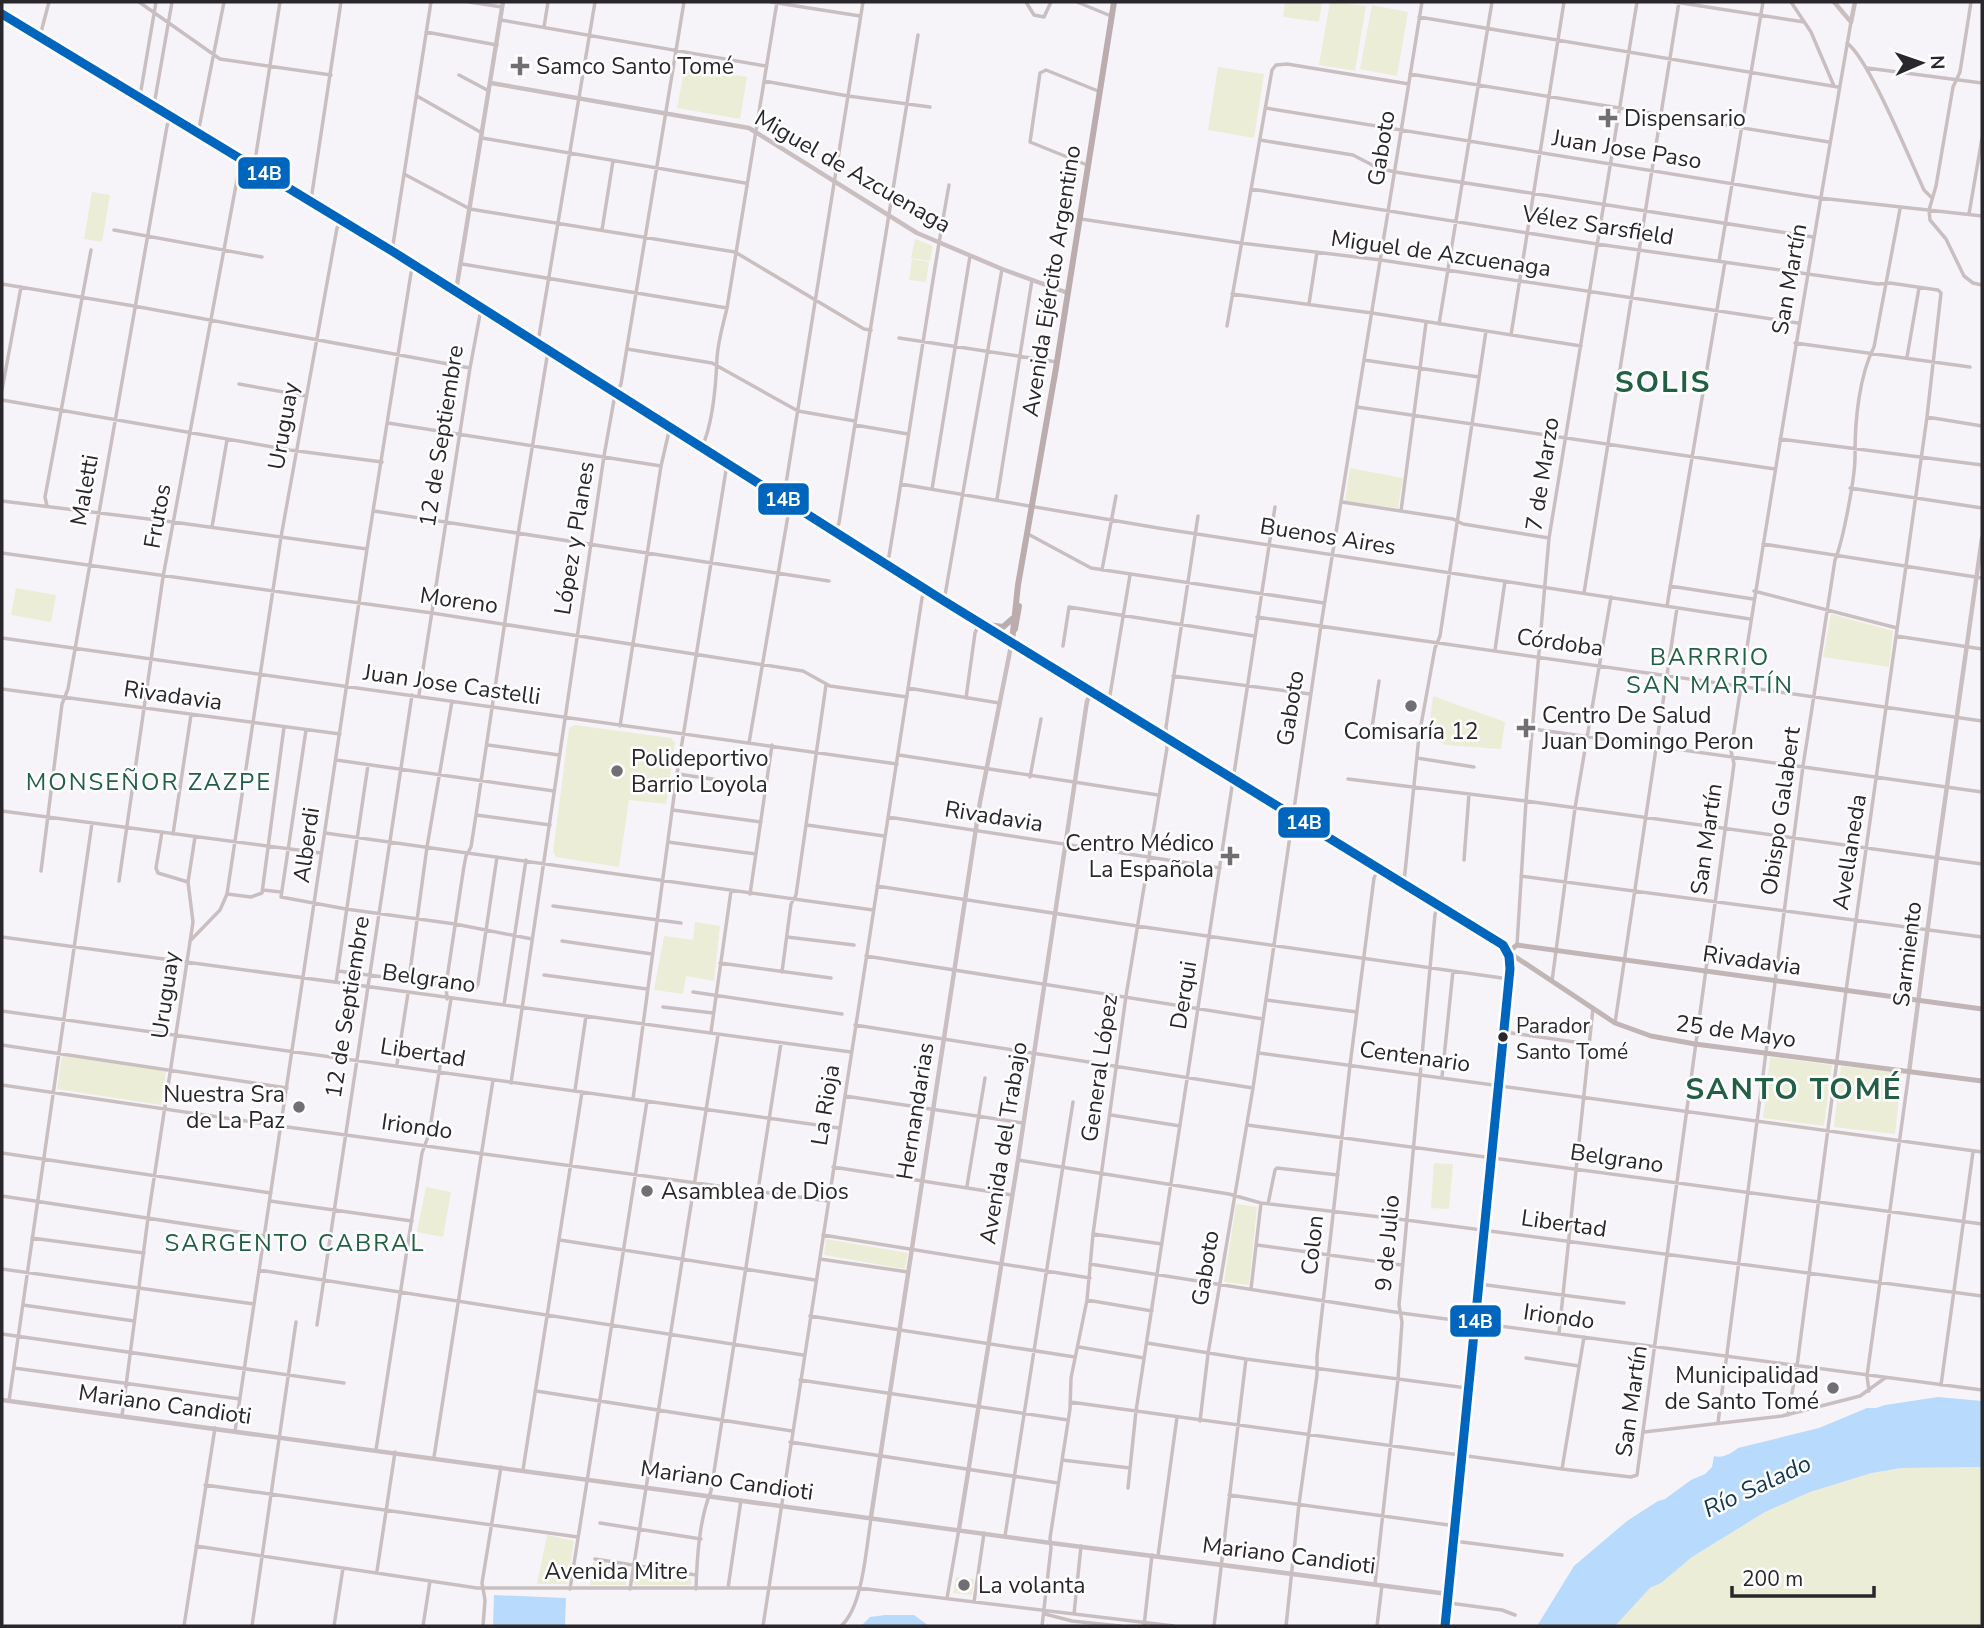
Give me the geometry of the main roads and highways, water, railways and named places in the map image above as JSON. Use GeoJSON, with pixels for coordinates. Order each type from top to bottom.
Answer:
{"type":"FeatureCollection","features":[{"type":"Feature","properties":{"kind":"main road","name":"Avenida Ejército Argentino"},"geometry":{"type":"LineString","coordinates":[[1012,641],[1013,618],[1034,505],[1114,2]]}},
{"type":"Feature","properties":{"kind":"main road"},"geometry":{"type":"LineString","coordinates":[[2,13],[415,265],[944,601],[1498,942],[1507,952],[1510,963],[1509,979],[1445,1626]]}},
{"type":"Feature","properties":{"kind":"main road","name":"Avenida Ejército Argentino"},"geometry":{"type":"LineString","coordinates":[[1012,641],[1017,624],[1023,566]]}},
{"type":"Feature","properties":{"kind":"main road"},"geometry":{"type":"LineString","coordinates":[[982,624],[1003,626],[1013,618]]}},
{"type":"Feature","properties":{"kind":"main road","name":"Rivadavia"},"geometry":{"type":"LineString","coordinates":[[1507,952],[1517,944],[1982,1009]]}},
{"type":"Feature","properties":{"kind":"main road","name":"25 de Mayo"},"geometry":{"type":"LineString","coordinates":[[1507,952],[1615,1023],[1643,1034],[1695,1044],[1982,1081]]}},
{"type":"Feature","properties":{"kind":"water","name":"Río Salado"},"geometry":{"type":"Polygon","coordinates":[[[1938,1397],[1982,1401],[1982,1467],[1901,1468],[1872,1473],[1810,1492],[1765,1512],[1692,1557],[1661,1583],[1650,1588],[1615,1626],[1537,1626],[1574,1566],[1627,1521],[1705,1474],[1712,1467],[1714,1456],[1724,1456],[1738,1448],[1819,1428],[1867,1408],[1938,1397]]]}},
{"type":"Feature","properties":{"kind":"water"},"geometry":{"type":"Polygon","coordinates":[[[494,1595],[566,1598],[565,1626],[493,1626],[494,1595]]]}},
{"type":"Feature","properties":{"kind":"water"},"geometry":{"type":"Polygon","coordinates":[[[914,1615],[929,1626],[861,1626],[870,1617],[914,1615]]]}},
{"type":"Feature","properties":{"kind":"place","name":"Samco Santo Tomé"},"geometry":{"type":"Point","coordinates":[520,66]}},
{"type":"Feature","properties":{"kind":"place","name":"Dispensario"},"geometry":{"type":"Point","coordinates":[1608,118]}},
{"type":"Feature","properties":{"kind":"place","name":"Comisaría 12"},"geometry":{"type":"Point","coordinates":[1411,706]}},
{"type":"Feature","properties":{"kind":"place","name":"Centro De Salud Juan Domingo Peron"},"geometry":{"type":"Point","coordinates":[1526,728]}},
{"type":"Feature","properties":{"kind":"place","name":"Polideportivo Barrio Loyola"},"geometry":{"type":"Point","coordinates":[617,771]}},
{"type":"Feature","properties":{"kind":"place","name":"Centro Médico La Española"},"geometry":{"type":"Point","coordinates":[1230,856]}},
{"type":"Feature","properties":{"kind":"place","name":"Parador Santo Tomé"},"geometry":{"type":"Point","coordinates":[1503,1037]}},
{"type":"Feature","properties":{"kind":"place","name":"Nuestra Sra de La Paz"},"geometry":{"type":"Point","coordinates":[299,1107]}},
{"type":"Feature","properties":{"kind":"place","name":"Asamblea de Dios"},"geometry":{"type":"Point","coordinates":[647,1191]}},
{"type":"Feature","properties":{"kind":"place","name":"Municipalidad de Santo Tomé"},"geometry":{"type":"Point","coordinates":[1833,1388]}},
{"type":"Feature","properties":{"kind":"place","name":"La volanta"},"geometry":{"type":"Point","coordinates":[964,1585]}},
{"type":"Feature","properties":{"kind":"district","name":"SOLIS"},"geometry":{"type":"Point","coordinates":[1663,382]}},
{"type":"Feature","properties":{"kind":"district","name":"BARRRIO SAN MARTÍN"},"geometry":{"type":"Point","coordinates":[1710,671]}},
{"type":"Feature","properties":{"kind":"district","name":"MONSEÑOR ZAZPE"},"geometry":{"type":"Point","coordinates":[149,782]}},
{"type":"Feature","properties":{"kind":"district","name":"SANTO TOMÉ"},"geometry":{"type":"Point","coordinates":[1794,1089]}},
{"type":"Feature","properties":{"kind":"district","name":"SARGENTO CABRAL"},"geometry":{"type":"Point","coordinates":[295,1243]}}]}
